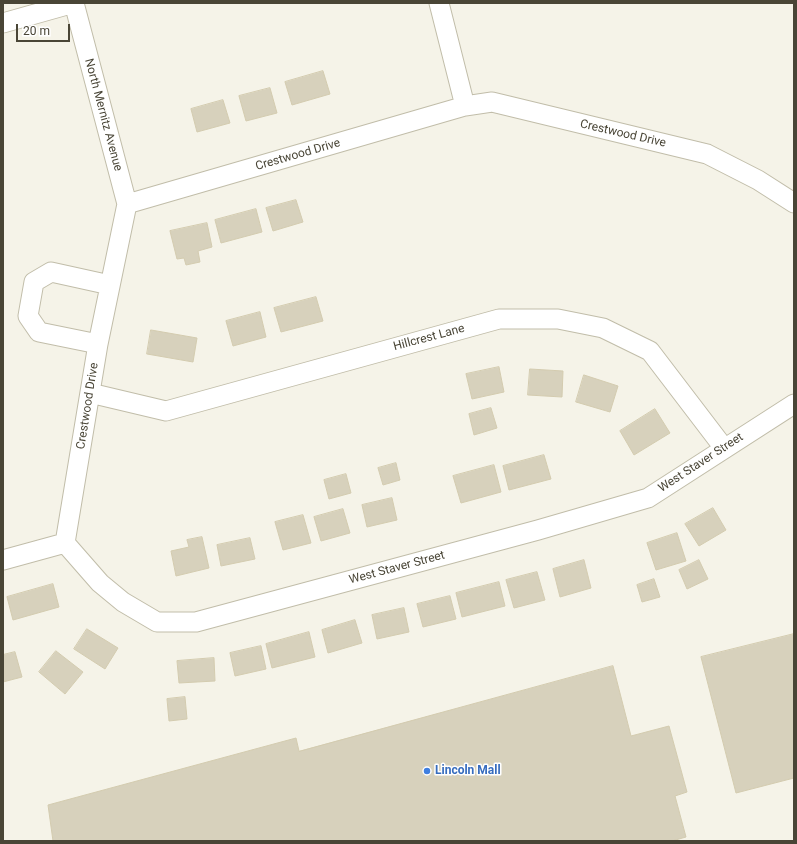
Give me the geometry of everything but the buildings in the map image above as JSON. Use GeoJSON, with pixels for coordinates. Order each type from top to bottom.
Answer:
{"type":"FeatureCollection","features":[{"type":"Feature","properties":{"kind":"street"},"geometry":{"type":"LineString","coordinates":[[3,23],[74,3]]}},
{"type":"Feature","properties":{"kind":"street","name":"North Mernitz Avenue"},"geometry":{"type":"LineString","coordinates":[[74,3],[127,204]]}},
{"type":"Feature","properties":{"kind":"street"},"geometry":{"type":"LineString","coordinates":[[439,3],[465,106]]}},
{"type":"Feature","properties":{"kind":"street","name":"Crestwood Drive"},"geometry":{"type":"LineString","coordinates":[[65,543],[98,344],[127,204],[465,106],[492,102],[707,154],[758,180],[794,203]]}},
{"type":"Feature","properties":{"kind":"street"},"geometry":{"type":"LineString","coordinates":[[98,344],[40,332],[28,316],[34,282],[51,272],[110,285]]}},
{"type":"Feature","properties":{"kind":"street","name":"Hillcrest Lane"},"geometry":{"type":"LineString","coordinates":[[90,393],[166,411],[499,319],[558,319],[603,328],[650,351],[724,448]]}},
{"type":"Feature","properties":{"kind":"street","name":"West Staver Street"},"geometry":{"type":"LineString","coordinates":[[65,543],[100,583],[123,602],[157,622],[196,622],[530,532],[648,498],[794,404]]}},
{"type":"Feature","properties":{"kind":"street"},"geometry":{"type":"LineString","coordinates":[[3,560],[65,543]]}},
{"type":"Feature","properties":{"kind":"place","name":"Lincoln Mall"},"geometry":{"type":"Point","coordinates":[427,771]}}]}
